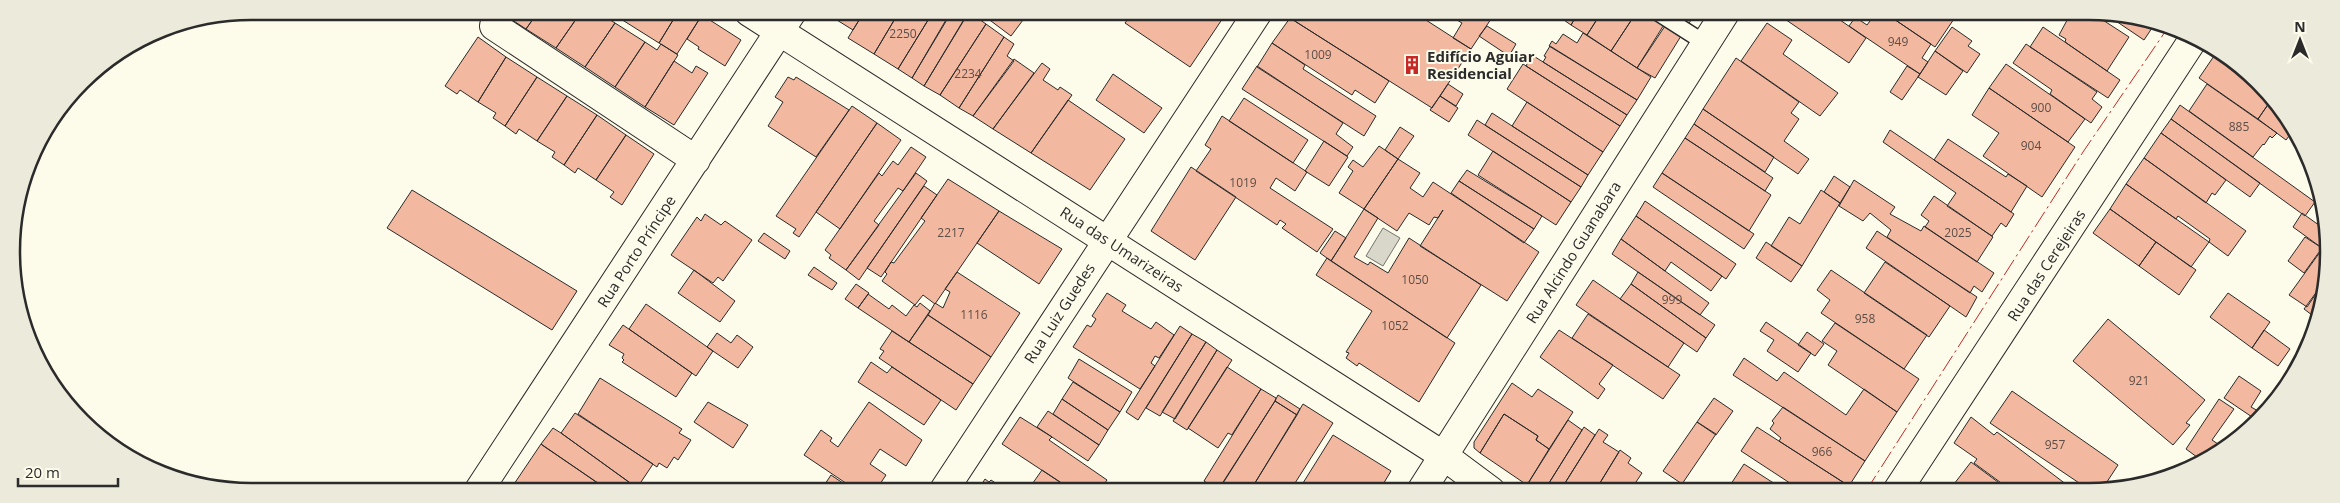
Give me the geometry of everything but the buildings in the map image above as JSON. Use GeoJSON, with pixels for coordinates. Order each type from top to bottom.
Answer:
{"type":"FeatureCollection","features":[{"type":"Feature","properties":{"kind":"street","name":"Rua Luiz Guedes"},"geometry":{"type":"LineString","coordinates":[[949,483],[1107,239],[1253,20]]}},
{"type":"Feature","properties":{"kind":"street","name":"Rua Alcindo Guanabara"},"geometry":{"type":"LineString","coordinates":[[1426,483],[1720,20]]}},
{"type":"Feature","properties":{"kind":"street","name":"Rua Porto Príncipe"},"geometry":{"type":"LineString","coordinates":[[484,483],[786,22]]}},
{"type":"Feature","properties":{"kind":"street","name":"Rua das Umarizeiras"},"geometry":{"type":"LineString","coordinates":[[786,22],[1107,239],[1444,456],[1480,483]]}},
{"type":"Feature","properties":{"kind":"street"},"geometry":{"type":"LineString","coordinates":[[494,26],[696,160]]}},
{"type":"Feature","properties":{"kind":"street","name":"Rua das Cerejeiras"},"geometry":{"type":"LineString","coordinates":[[1902,483],[2190,44]]}},
{"type":"Feature","properties":{"kind":"lane"},"geometry":{"type":"LineString","coordinates":[[1669,20],[1705,43]]}},
{"type":"Feature","properties":{"kind":"shaded area"},"geometry":{"type":"Polygon","coordinates":[[[1383,228],[1400,238],[1383,266],[1366,256],[1383,228]]]}},
{"type":"Feature","properties":{"kind":"power"},"geometry":{"type":"LineString","coordinates":[[1871,483],[2083,152],[2165,33]]}},
{"type":"Feature","properties":{"kind":"place","name":"Edifício Aguiar Residencial"},"geometry":{"type":"Point","coordinates":[1412,65]}}]}
